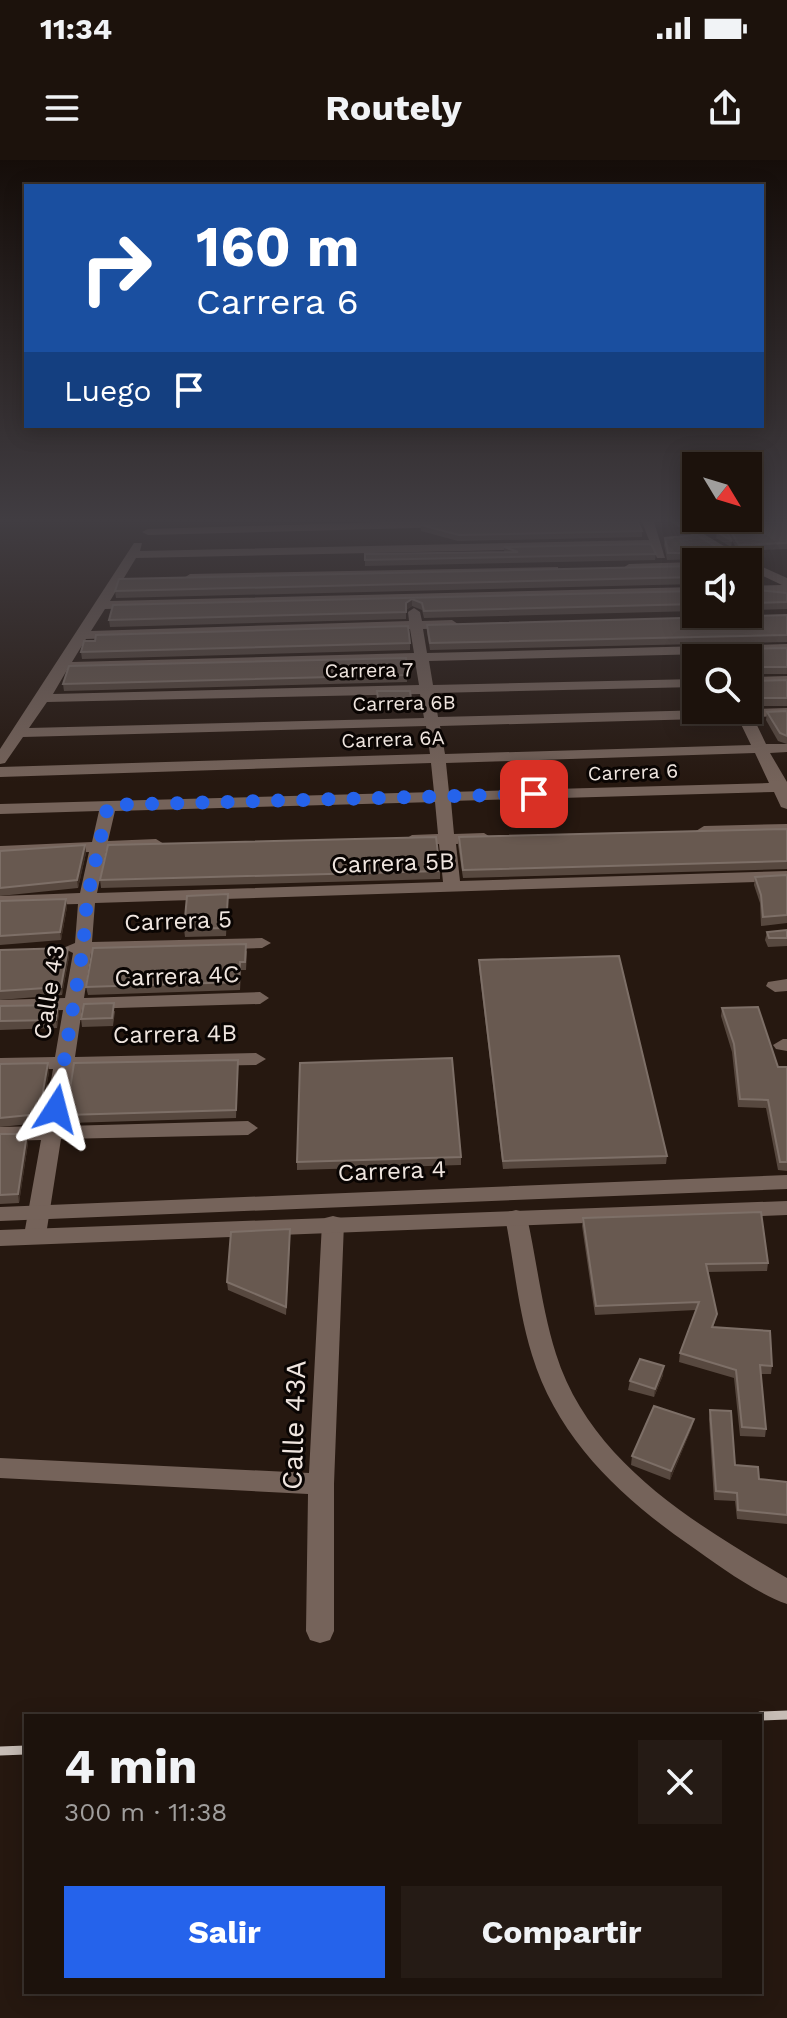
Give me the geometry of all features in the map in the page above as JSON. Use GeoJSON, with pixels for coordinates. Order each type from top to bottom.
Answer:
{"type":"FeatureCollection","features":[{"type":"Feature","properties":{"kind":"street"},"geometry":{"type":"LineString","coordinates":[[0,760],[21,733],[97,609]]}},
{"type":"Feature","properties":{"kind":"street"},"geometry":{"type":"LineString","coordinates":[[414,609],[438,758],[452,885]]}},
{"type":"Feature","properties":{"kind":"street"},"geometry":{"type":"LineString","coordinates":[[80,635],[462,624]]}},
{"type":"Feature","properties":{"kind":"street"},"geometry":{"type":"LineString","coordinates":[[762,648],[787,648]]}},
{"type":"Feature","properties":{"kind":"street"},"geometry":{"type":"LineString","coordinates":[[62,666],[682,650]]}},
{"type":"Feature","properties":{"kind":"street"},"geometry":{"type":"LineString","coordinates":[[762,681],[787,680]]}},
{"type":"Feature","properties":{"kind":"street","name":"Carrera 7"},"geometry":{"type":"LineString","coordinates":[[43,698],[682,683]]}},
{"type":"Feature","properties":{"kind":"street","name":"Carrera 6B"},"geometry":{"type":"LineString","coordinates":[[762,712],[787,712]]}},
{"type":"Feature","properties":{"kind":"street","name":"Carrera 6B"},"geometry":{"type":"LineString","coordinates":[[21,733],[682,714]]}},
{"type":"Feature","properties":{"kind":"street"},"geometry":{"type":"LineString","coordinates":[[749,724],[783,787],[787,804]]}},
{"type":"Feature","properties":{"kind":"street","name":"Carrera 6A"},"geometry":{"type":"LineString","coordinates":[[0,772],[787,748]]}},
{"type":"Feature","properties":{"kind":"street","name":"Carrera 6"},"geometry":{"type":"LineString","coordinates":[[0,809],[783,787]]}},
{"type":"Feature","properties":{"kind":"street","name":"Calle 43"},"geometry":{"type":"LineString","coordinates":[[35,1235],[83,948],[87,899],[108,805]]}},
{"type":"Feature","properties":{"kind":"street"},"geometry":{"type":"LineString","coordinates":[[679,832],[787,829]]}},
{"type":"Feature","properties":{"kind":"street"},"geometry":{"type":"LineString","coordinates":[[400,840],[509,837]]}},
{"type":"Feature","properties":{"kind":"street"},"geometry":{"type":"LineString","coordinates":[[0,851],[177,844]]}},
{"type":"Feature","properties":{"kind":"street","name":"Carrera 5B"},"geometry":{"type":"LineString","coordinates":[[0,901],[787,876]]}},
{"type":"Feature","properties":{"kind":"street","name":"Carrera 5"},"geometry":{"type":"LineString","coordinates":[[55,949],[262,943]]}},
{"type":"Feature","properties":{"kind":"street","name":"Carrera 4C"},"geometry":{"type":"LineString","coordinates":[[0,1006],[260,998]]}},
{"type":"Feature","properties":{"kind":"street","name":"Carrera 4B"},"geometry":{"type":"LineString","coordinates":[[0,1064],[256,1059]]}},
{"type":"Feature","properties":{"kind":"street"},"geometry":{"type":"LineString","coordinates":[[0,1134],[248,1128]]}},
{"type":"Feature","properties":{"kind":"street","name":"Carrera 4"},"geometry":{"type":"LineString","coordinates":[[1,1216],[38,1210],[787,1182]]}},
{"type":"Feature","properties":{"kind":"street","name":"Carrera 4"},"geometry":{"type":"LineString","coordinates":[[0,1238],[787,1208]]}},
{"type":"Feature","properties":{"kind":"street"},"geometry":{"type":"LineString","coordinates":[[516,1217],[545,1357],[573,1417],[616,1470],[692,1536],[787,1592]]}},
{"type":"Feature","properties":{"kind":"street","name":"Calle 43A"},"geometry":{"type":"LineString","coordinates":[[320,1631],[321,1484],[333,1223]]}},
{"type":"Feature","properties":{"kind":"street"},"geometry":{"type":"LineString","coordinates":[[0,1468],[321,1484]]}},
{"type":"Feature","properties":{"kind":"building"},"geometry":{"type":"Polygon","coordinates":[[[112,609],[406,609],[406,612],[109,620],[112,609]]]}},
{"type":"Feature","properties":{"kind":"building"},"geometry":{"type":"Polygon","coordinates":[[[423,609],[513,609],[424,611],[423,609]]]}},
{"type":"Feature","properties":{"kind":"building"},"geometry":{"type":"Polygon","coordinates":[[[787,615],[787,635],[430,643],[427,625],[682,618],[682,628],[762,628],[762,616],[787,615]]]}},
{"type":"Feature","properties":{"kind":"building"},"geometry":{"type":"Polygon","coordinates":[[[408,626],[410,643],[81,652],[84,641],[95,641],[96,635],[408,626]]]}},
{"type":"Feature","properties":{"kind":"building"},"geometry":{"type":"Polygon","coordinates":[[[762,648],[787,648],[787,667],[762,667],[762,648]]]}},
{"type":"Feature","properties":{"kind":"building"},"geometry":{"type":"Polygon","coordinates":[[[406,658],[407,675],[63,684],[69,666],[406,658]]]}},
{"type":"Feature","properties":{"kind":"building"},"geometry":{"type":"Polygon","coordinates":[[[787,680],[787,698],[762,698],[762,681],[787,680]]]}},
{"type":"Feature","properties":{"kind":"building"},"geometry":{"type":"Polygon","coordinates":[[[377,691],[410,691],[411,698],[378,699],[377,691]]]}},
{"type":"Feature","properties":{"kind":"building"},"geometry":{"type":"Polygon","coordinates":[[[787,711],[787,736],[780,733],[767,712],[787,711]]]}},
{"type":"Feature","properties":{"kind":"building"},"geometry":{"type":"Polygon","coordinates":[[[787,829],[787,861],[463,870],[459,837],[787,829]]]}},
{"type":"Feature","properties":{"kind":"building"},"geometry":{"type":"Polygon","coordinates":[[[436,837],[440,871],[100,880],[108,845],[436,837]]]}},
{"type":"Feature","properties":{"kind":"building"},"geometry":{"type":"Polygon","coordinates":[[[85,845],[77,880],[0,888],[0,851],[85,845]]]}},
{"type":"Feature","properties":{"kind":"building"},"geometry":{"type":"Polygon","coordinates":[[[787,875],[787,915],[763,917],[755,877],[787,875]]]}},
{"type":"Feature","properties":{"kind":"building"},"geometry":{"type":"Polygon","coordinates":[[[228,894],[226,928],[184,929],[187,896],[228,894]]]}},
{"type":"Feature","properties":{"kind":"building"},"geometry":{"type":"Polygon","coordinates":[[[66,899],[60,932],[0,936],[0,901],[66,899]]]}},
{"type":"Feature","properties":{"kind":"building"},"geometry":{"type":"Polygon","coordinates":[[[787,930],[787,938],[769,938],[767,932],[787,930]]]}},
{"type":"Feature","properties":{"kind":"building"},"geometry":{"type":"Polygon","coordinates":[[[246,944],[245,962],[240,962],[239,982],[86,987],[93,948],[246,944]]]}},
{"type":"Feature","properties":{"kind":"building"},"geometry":{"type":"Polygon","coordinates":[[[68,948],[61,987],[0,991],[0,950],[68,948]]]}},
{"type":"Feature","properties":{"kind":"building"},"geometry":{"type":"Polygon","coordinates":[[[619,956],[667,1156],[503,1161],[479,960],[619,956]]]}},
{"type":"Feature","properties":{"kind":"building"},"geometry":{"type":"Polygon","coordinates":[[[114,1003],[112,1018],[81,1019],[84,1004],[114,1003]]]}},
{"type":"Feature","properties":{"kind":"building"},"geometry":{"type":"Polygon","coordinates":[[[58,1005],[56,1020],[0,1021],[0,1006],[58,1005]]]}},
{"type":"Feature","properties":{"kind":"building"},"geometry":{"type":"Polygon","coordinates":[[[758,1007],[778,1067],[787,1067],[787,1162],[780,1162],[768,1100],[740,1099],[734,1044],[722,1008],[758,1007]]]}},
{"type":"Feature","properties":{"kind":"building"},"geometry":{"type":"Polygon","coordinates":[[[452,1058],[461,1157],[297,1162],[300,1063],[452,1058]]]}},
{"type":"Feature","properties":{"kind":"building"},"geometry":{"type":"Polygon","coordinates":[[[238,1060],[236,1110],[66,1115],[74,1063],[238,1060]]]}},
{"type":"Feature","properties":{"kind":"building"},"geometry":{"type":"Polygon","coordinates":[[[48,1063],[39,1114],[0,1118],[0,1064],[48,1063]]]}},
{"type":"Feature","properties":{"kind":"building"},"geometry":{"type":"Polygon","coordinates":[[[0,1134],[27,1134],[18,1194],[0,1195],[0,1134]]]}},
{"type":"Feature","properties":{"kind":"building"},"geometry":{"type":"Polygon","coordinates":[[[761,1212],[768,1263],[706,1264],[717,1314],[712,1327],[770,1331],[772,1366],[760,1365],[766,1429],[742,1427],[736,1370],[680,1353],[699,1302],[596,1306],[583,1218],[761,1212]]]}},
{"type":"Feature","properties":{"kind":"building"},"geometry":{"type":"Polygon","coordinates":[[[290,1229],[286,1307],[227,1282],[231,1232],[290,1229]]]}},
{"type":"Feature","properties":{"kind":"building"},"geometry":{"type":"Polygon","coordinates":[[[640,1359],[664,1366],[655,1389],[630,1381],[640,1359]]]}},
{"type":"Feature","properties":{"kind":"building"},"geometry":{"type":"Polygon","coordinates":[[[654,1406],[694,1419],[671,1471],[632,1456],[654,1406]]]}},
{"type":"Feature","properties":{"kind":"building"},"geometry":{"type":"Polygon","coordinates":[[[710,1410],[731,1411],[735,1465],[758,1467],[759,1479],[787,1482],[787,1515],[738,1510],[737,1493],[716,1491],[710,1410]]]}},
{"type":"Feature","properties":{"kind":"railway"},"geometry":{"type":"LineString","coordinates":[[762,1716],[787,1715]]}},
{"type":"Feature","properties":{"kind":"railway"},"geometry":{"type":"LineString","coordinates":[[0,1751],[24,1750]]}},
{"type":"Feature","properties":{"kind":"route"},"geometry":{"type":"LineString","coordinates":[[56,1109],[83,948],[87,899],[108,805],[534,794]]}}]}
